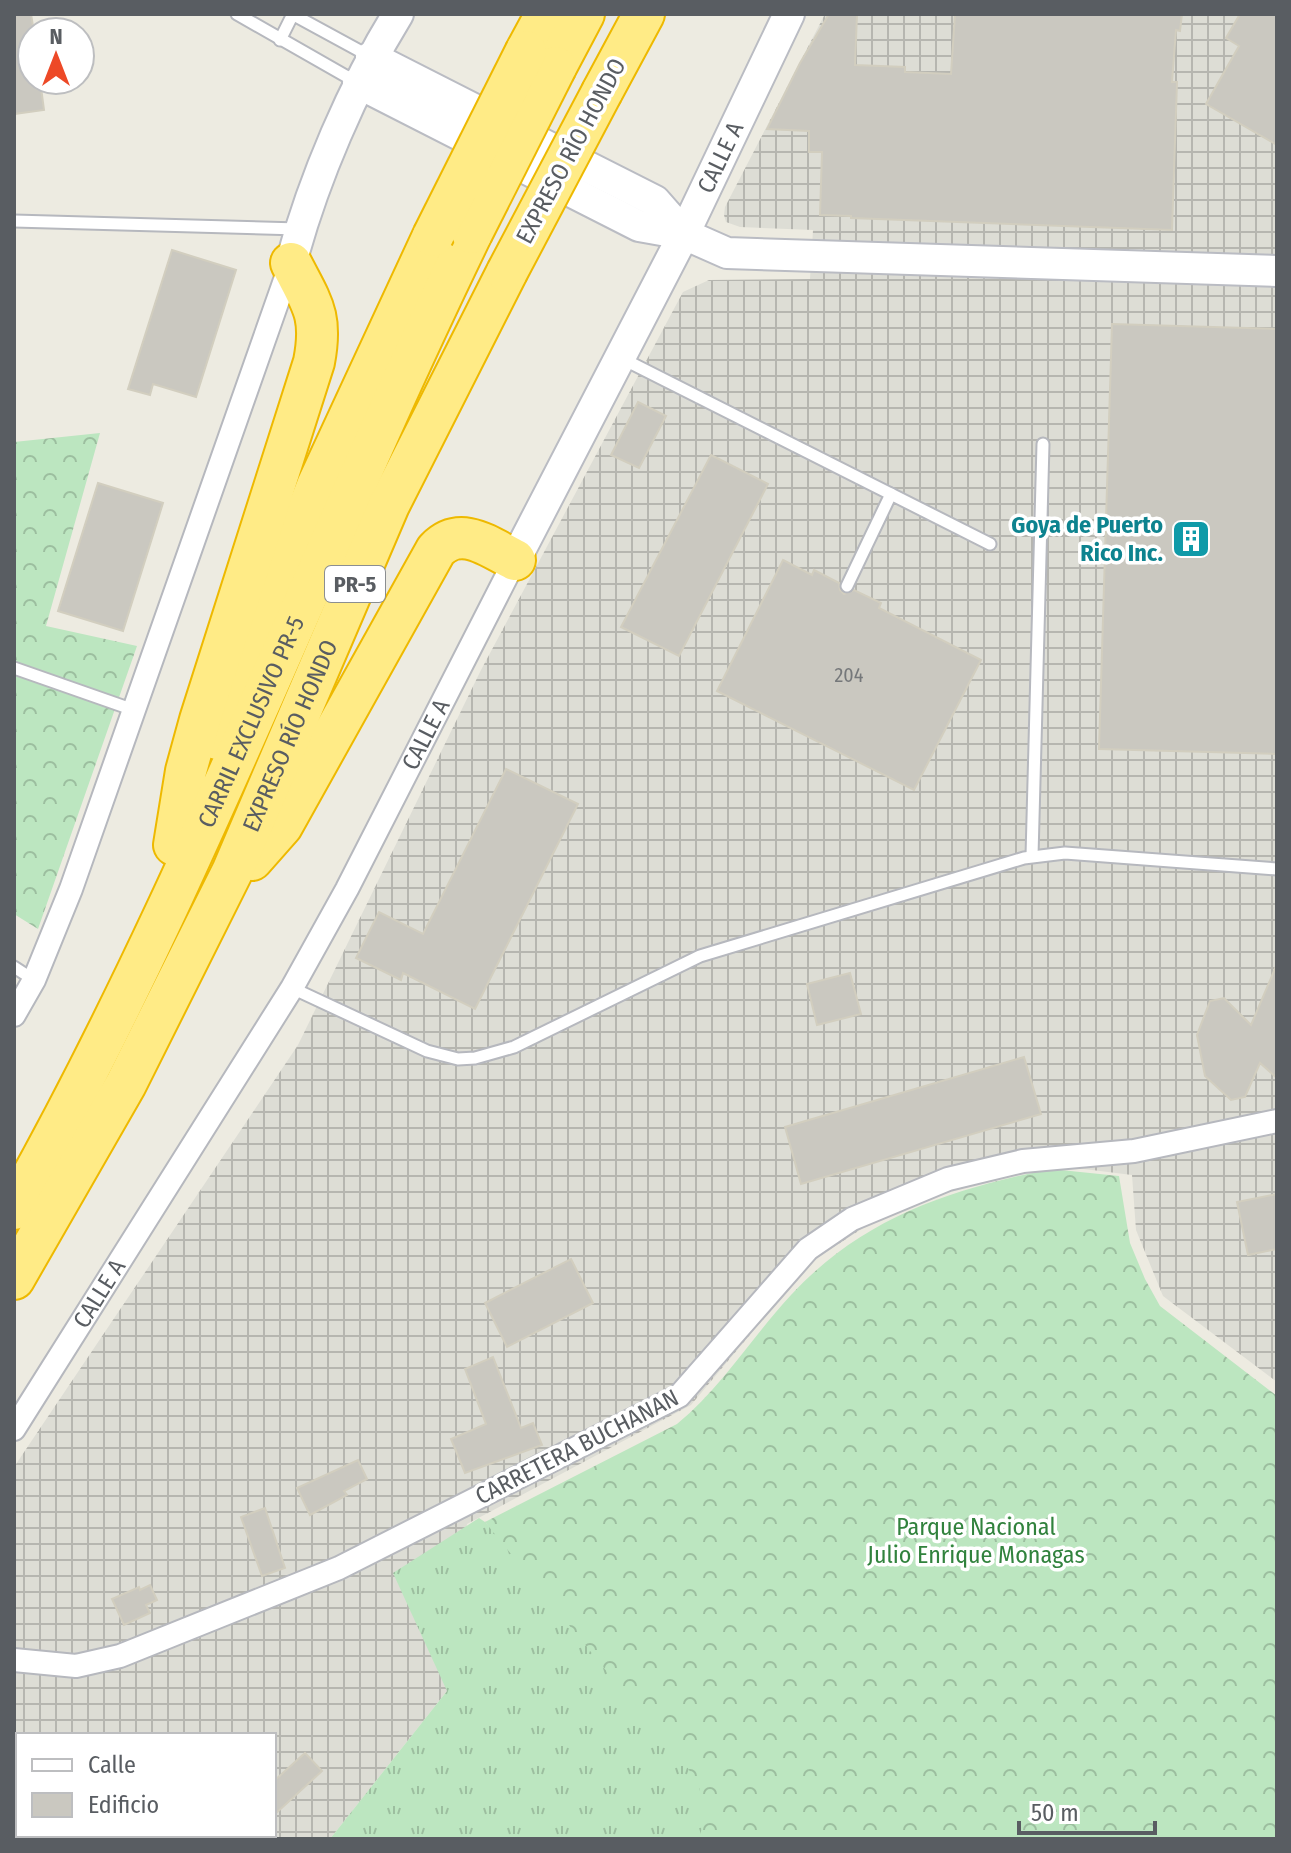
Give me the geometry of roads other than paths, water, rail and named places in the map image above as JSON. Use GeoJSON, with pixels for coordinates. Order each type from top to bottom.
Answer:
{"type":"FeatureCollection","features":[{"type":"Feature","properties":{"kind":"highway"},"geometry":{"type":"LineString","coordinates":[[16,1147],[70,1054],[174,845],[317,486],[433,236],[541,59],[546,14]]}},
{"type":"Feature","properties":{"kind":"highway","name":"CARRIL EXCLUSIVO PR-5"},"geometry":{"type":"LineString","coordinates":[[14,1209],[89,1069],[192,859],[405,375],[472,233],[541,59],[584,14]]}},
{"type":"Feature","properties":{"kind":"highway","name":"EXPRESO RÍO HONDO"},"geometry":{"type":"LineString","coordinates":[[14,1279],[126,1084],[238,857],[389,505],[507,272],[644,14]]}},
{"type":"Feature","properties":{"kind":"highway"},"geometry":{"type":"LineString","coordinates":[[174,845],[186,771],[197,733],[314,362],[319,328],[296,246]]}},
{"type":"Feature","properties":{"kind":"highway"},"geometry":{"type":"LineString","coordinates":[[216,903],[282,826],[436,550],[450,539],[467,537],[515,560]]}},
{"type":"Feature","properties":{"kind":"street"},"geometry":{"type":"LineString","coordinates":[[14,1015],[34,980],[71,889],[296,246],[365,70],[398,14]]}},
{"type":"Feature","properties":{"kind":"street","name":"CALLE A"},"geometry":{"type":"LineString","coordinates":[[14,1429],[292,988],[347,889],[684,234],[789,14]]}},
{"type":"Feature","properties":{"kind":"street"},"geometry":{"type":"LineString","coordinates":[[365,70],[639,226],[684,234],[727,253],[1277,271]]}},
{"type":"Feature","properties":{"kind":"street","name":"CARRETERA BUCHANAN"},"geometry":{"type":"LineString","coordinates":[[14,1660],[76,1666],[120,1656],[339,1568],[679,1396],[808,1249],[866,1213],[948,1179],[1023,1161],[1134,1151],[1277,1121]]}},
{"type":"Feature","properties":{"kind":"lane"},"geometry":{"type":"LineString","coordinates":[[237,14],[280,40],[365,70]]}},
{"type":"Feature","properties":{"kind":"lane"},"geometry":{"type":"LineString","coordinates":[[280,40],[292,14],[365,70]]}},
{"type":"Feature","properties":{"kind":"lane"},"geometry":{"type":"LineString","coordinates":[[14,221],[296,246]]}},
{"type":"Feature","properties":{"kind":"lane"},"geometry":{"type":"LineString","coordinates":[[620,357],[990,544]]}},
{"type":"Feature","properties":{"kind":"lane"},"geometry":{"type":"LineString","coordinates":[[1032,856],[1043,444]]}},
{"type":"Feature","properties":{"kind":"lane"},"geometry":{"type":"LineString","coordinates":[[847,586],[891,494]]}},
{"type":"Feature","properties":{"kind":"lane"},"geometry":{"type":"LineString","coordinates":[[14,668],[134,710]]}},
{"type":"Feature","properties":{"kind":"lane"},"geometry":{"type":"LineString","coordinates":[[292,988],[427,1051],[458,1059],[475,1058],[514,1047],[700,956],[1032,856],[1065,853],[1277,869]]}},
{"type":"Feature","properties":{"kind":"lane"},"geometry":{"type":"LineString","coordinates":[[14,967],[34,980]]}},
{"type":"Feature","properties":{"kind":"place","name":"Goya de Puerto Rico Inc."},"geometry":{"type":"Point","coordinates":[1191,539]}},
{"type":"Feature","properties":{"kind":"park label","name":"Parque Nacional Julio Enrique Monagas"},"geometry":{"type":"Point","coordinates":[976,1541]}}]}
